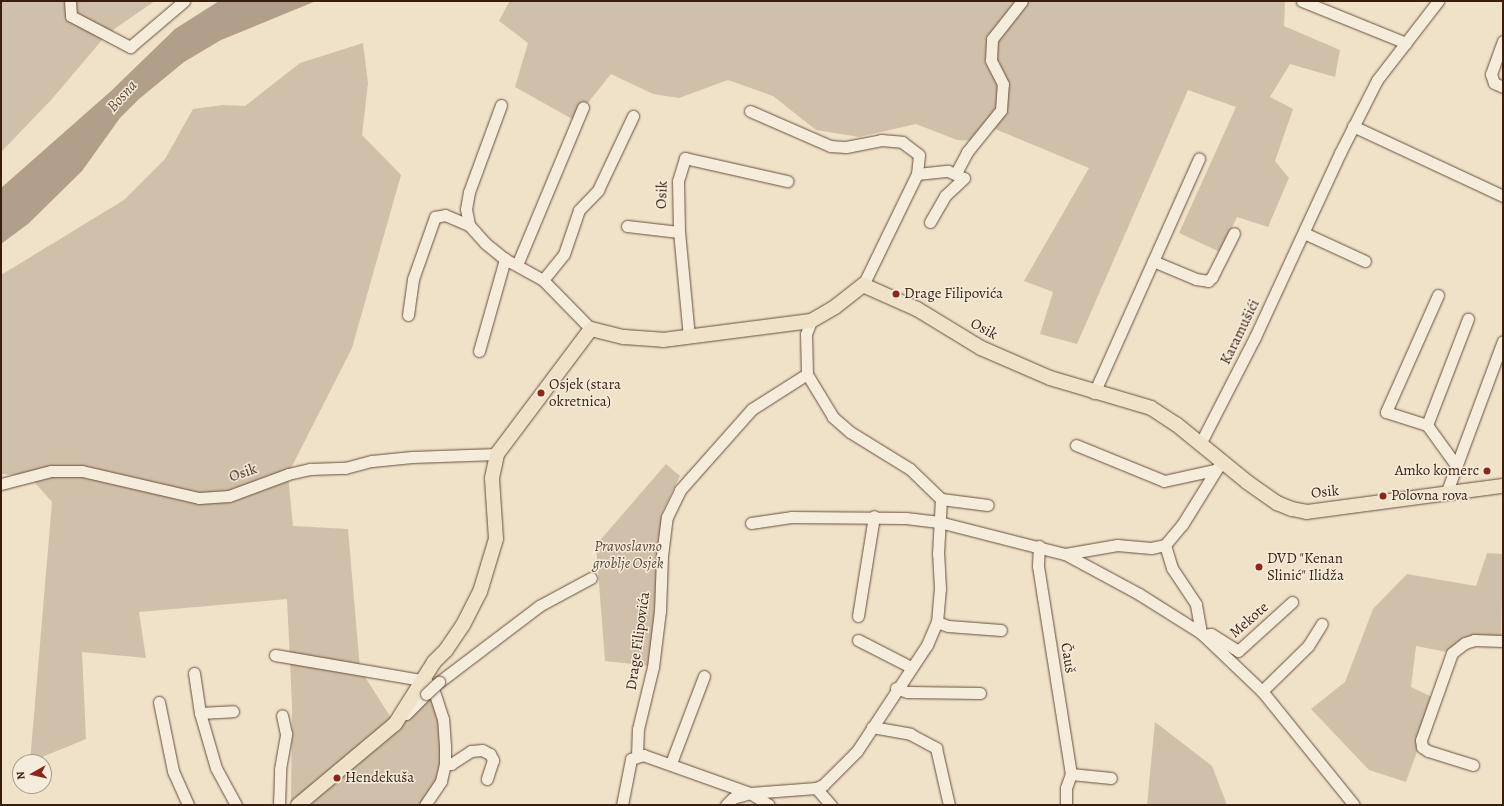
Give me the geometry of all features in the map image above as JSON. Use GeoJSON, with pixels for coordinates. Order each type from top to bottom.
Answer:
{"type":"FeatureCollection","features":[{"type":"Feature","properties":{"kind":"main road"},"geometry":{"type":"LineString","coordinates":[[298,805],[395,724],[423,678],[463,625],[480,592],[496,539],[492,478],[497,454],[591,329],[644,339],[689,337],[811,321],[835,307],[863,285]]}},
{"type":"Feature","properties":{"kind":"main road","name":"Osik"},"geometry":{"type":"LineString","coordinates":[[863,285],[917,309],[981,348],[1050,378],[1151,408],[1200,444],[1217,466],[1277,503],[1307,512],[1503,486]]}},
{"type":"Feature","properties":{"kind":"street"},"geometry":{"type":"LineString","coordinates":[[70,1],[71,16],[130,47],[184,1]]}},
{"type":"Feature","properties":{"kind":"street"},"geometry":{"type":"LineString","coordinates":[[956,172],[967,152],[1001,110],[1003,84],[991,60],[992,39],[1022,1]]}},
{"type":"Feature","properties":{"kind":"street"},"geometry":{"type":"LineString","coordinates":[[1302,1],[1406,44]]}},
{"type":"Feature","properties":{"kind":"street","name":"Karamušići"},"geometry":{"type":"LineString","coordinates":[[1200,444],[1255,337],[1353,126],[1377,80],[1438,1]]}},
{"type":"Feature","properties":{"kind":"street"},"geometry":{"type":"LineString","coordinates":[[1503,41],[1491,74],[1494,83],[1503,87]]}},
{"type":"Feature","properties":{"kind":"street"},"geometry":{"type":"LineString","coordinates":[[469,225],[466,209],[469,192],[501,105]]}},
{"type":"Feature","properties":{"kind":"street"},"geometry":{"type":"LineString","coordinates":[[517,265],[583,107]]}},
{"type":"Feature","properties":{"kind":"street"},"geometry":{"type":"LineString","coordinates":[[750,111],[830,146],[846,147],[881,140],[902,142],[919,155],[920,164],[917,174],[863,285]]}},
{"type":"Feature","properties":{"kind":"street"},"geometry":{"type":"LineString","coordinates":[[543,280],[564,254],[579,210],[598,190],[633,116]]}},
{"type":"Feature","properties":{"kind":"street"},"geometry":{"type":"LineString","coordinates":[[1353,126],[1503,196]]}},
{"type":"Feature","properties":{"kind":"street","name":"Osik"},"geometry":{"type":"LineString","coordinates":[[689,337],[678,232],[678,181],[685,158],[787,181]]}},
{"type":"Feature","properties":{"kind":"street"},"geometry":{"type":"LineString","coordinates":[[1094,392],[1199,158]]}},
{"type":"Feature","properties":{"kind":"street"},"geometry":{"type":"LineString","coordinates":[[917,174],[956,172],[964,178],[945,196],[930,222]]}},
{"type":"Feature","properties":{"kind":"street"},"geometry":{"type":"LineString","coordinates":[[408,315],[413,278],[435,217],[445,215],[469,225],[485,243],[505,259],[543,280],[591,329]]}},
{"type":"Feature","properties":{"kind":"street"},"geometry":{"type":"LineString","coordinates":[[627,226],[678,232]]}},
{"type":"Feature","properties":{"kind":"street"},"geometry":{"type":"LineString","coordinates":[[1153,261],[1196,279],[1208,280],[1212,277],[1234,233]]}},
{"type":"Feature","properties":{"kind":"street"},"geometry":{"type":"LineString","coordinates":[[1304,233],[1365,261]]}},
{"type":"Feature","properties":{"kind":"street"},"geometry":{"type":"LineString","coordinates":[[479,352],[505,259]]}},
{"type":"Feature","properties":{"kind":"street"},"geometry":{"type":"LineString","coordinates":[[1438,295],[1386,412],[1427,424],[1456,465]]}},
{"type":"Feature","properties":{"kind":"street"},"geometry":{"type":"LineString","coordinates":[[1427,424],[1468,319]]}},
{"type":"Feature","properties":{"kind":"street"},"geometry":{"type":"LineString","coordinates":[[811,321],[806,334],[807,374],[833,417],[850,432],[910,469],[941,499],[988,505]]}},
{"type":"Feature","properties":{"kind":"street"},"geometry":{"type":"LineString","coordinates":[[1446,494],[1503,341]]}},
{"type":"Feature","properties":{"kind":"street","name":"Drage Filipovića"},"geometry":{"type":"LineString","coordinates":[[622,805],[631,759],[637,756],[638,729],[653,667],[660,611],[662,556],[667,517],[680,490],[747,415],[807,374]]}},
{"type":"Feature","properties":{"kind":"street"},"geometry":{"type":"LineString","coordinates":[[1076,445],[1164,480],[1217,466]]}},
{"type":"Feature","properties":{"kind":"street","name":"Osik"},"geometry":{"type":"LineString","coordinates":[[1,484],[51,471],[82,471],[193,497],[229,496],[288,474],[310,469],[345,468],[372,461],[412,457],[497,454]]}},
{"type":"Feature","properties":{"kind":"street"},"geometry":{"type":"LineString","coordinates":[[1064,554],[1117,545],[1151,548],[1165,545],[1182,525],[1217,466]]}},
{"type":"Feature","properties":{"kind":"street"},"geometry":{"type":"LineString","coordinates":[[726,805],[732,798],[750,793],[816,788],[841,769],[872,727],[896,688],[927,645],[937,622],[940,589],[938,522],[941,499]]}},
{"type":"Feature","properties":{"kind":"street"},"geometry":{"type":"LineString","coordinates":[[751,523],[791,516],[874,516],[938,522],[1039,546],[1064,554],[1139,594],[1202,634],[1262,691],[1354,805]]}},
{"type":"Feature","properties":{"kind":"street"},"geometry":{"type":"LineString","coordinates":[[858,616],[874,516]]}},
{"type":"Feature","properties":{"kind":"street"},"geometry":{"type":"LineString","coordinates":[[1165,545],[1172,568],[1196,604],[1202,634]]}},
{"type":"Feature","properties":{"kind":"street","name":"Čauš"},"geometry":{"type":"LineString","coordinates":[[1039,546],[1038,566],[1071,774],[1066,788],[1066,805]]}},
{"type":"Feature","properties":{"kind":"street"},"geometry":{"type":"LineString","coordinates":[[395,724],[439,682],[539,606],[591,578]]}},
{"type":"Feature","properties":{"kind":"street","name":"Mekote"},"geometry":{"type":"LineString","coordinates":[[1202,634],[1212,634],[1238,651],[1292,602]]}},
{"type":"Feature","properties":{"kind":"street"},"geometry":{"type":"LineString","coordinates":[[937,622],[948,626],[1001,630]]}},
{"type":"Feature","properties":{"kind":"street"},"geometry":{"type":"LineString","coordinates":[[1262,691],[1295,660],[1322,624]]}},
{"type":"Feature","properties":{"kind":"street"},"geometry":{"type":"LineString","coordinates":[[1473,765],[1428,751],[1422,747],[1421,740],[1452,653],[1465,643],[1474,640],[1502,639]]}},
{"type":"Feature","properties":{"kind":"street"},"geometry":{"type":"LineString","coordinates":[[858,640],[911,667]]}},
{"type":"Feature","properties":{"kind":"street"},"geometry":{"type":"LineString","coordinates":[[275,655],[423,678],[434,692],[443,719],[445,764],[440,781],[425,805]]}},
{"type":"Feature","properties":{"kind":"street"},"geometry":{"type":"LineString","coordinates":[[194,673],[200,713],[216,768],[236,805]]}},
{"type":"Feature","properties":{"kind":"street"},"geometry":{"type":"LineString","coordinates":[[671,763],[704,676]]}},
{"type":"Feature","properties":{"kind":"street"},"geometry":{"type":"LineString","coordinates":[[896,688],[906,692],[980,693]]}},
{"type":"Feature","properties":{"kind":"street"},"geometry":{"type":"LineString","coordinates":[[159,702],[173,771],[188,805]]}},
{"type":"Feature","properties":{"kind":"street"},"geometry":{"type":"LineString","coordinates":[[200,713],[232,711]]}},
{"type":"Feature","properties":{"kind":"street"},"geometry":{"type":"LineString","coordinates":[[279,805],[280,769],[286,734],[282,715]]}},
{"type":"Feature","properties":{"kind":"street"},"geometry":{"type":"LineString","coordinates":[[872,727],[910,734],[936,748],[949,805]]}},
{"type":"Feature","properties":{"kind":"street"},"geometry":{"type":"LineString","coordinates":[[445,764],[451,764],[471,751],[482,750],[490,754],[493,760],[487,779]]}},
{"type":"Feature","properties":{"kind":"street"},"geometry":{"type":"LineString","coordinates":[[637,756],[643,755],[671,763],[750,793],[769,805]]}},
{"type":"Feature","properties":{"kind":"street"},"geometry":{"type":"LineString","coordinates":[[1071,774],[1112,778]]}},
{"type":"Feature","properties":{"kind":"street"},"geometry":{"type":"LineString","coordinates":[[816,788],[831,805]]}},
{"type":"Feature","properties":{"kind":"green space"},"geometry":{"type":"Polygon","coordinates":[[[1,1],[155,1],[107,34],[52,99],[1,152],[1,1]]]}},
{"type":"Feature","properties":{"kind":"green space"},"geometry":{"type":"Polygon","coordinates":[[[1285,1],[1284,26],[1340,50],[1335,77],[1290,64],[1270,97],[1293,109],[1275,161],[1289,178],[1268,227],[1237,217],[1220,252],[1179,233],[1236,107],[1188,90],[1077,344],[1040,334],[1053,292],[1024,281],[1089,168],[995,129],[980,141],[957,140],[916,124],[859,137],[816,130],[773,96],[728,80],[679,98],[653,94],[611,74],[574,120],[515,87],[528,43],[499,21],[509,2],[1285,1]]]}},
{"type":"Feature","properties":{"kind":"green space"},"geometry":{"type":"Polygon","coordinates":[[[363,43],[368,83],[362,135],[401,175],[352,348],[288,474],[293,526],[348,529],[360,669],[395,724],[434,692],[445,764],[425,805],[291,805],[292,704],[287,599],[139,612],[146,658],[82,652],[86,739],[49,754],[31,754],[52,502],[29,476],[1,474],[1,275],[124,200],[165,159],[193,109],[223,105],[245,106],[300,63],[363,43]]]}},
{"type":"Feature","properties":{"kind":"green space","name":"Pravoslavno groblje Osjek"},"geometry":{"type":"Polygon","coordinates":[[[666,464],[680,476],[662,513],[650,666],[605,661],[596,545],[666,464]]]}},
{"type":"Feature","properties":{"kind":"green space"},"geometry":{"type":"Polygon","coordinates":[[[1487,553],[1503,554],[1501,641],[1474,640],[1452,653],[1416,646],[1411,687],[1436,699],[1406,782],[1369,770],[1311,709],[1345,682],[1373,609],[1407,574],[1476,586],[1487,553]]]}},
{"type":"Feature","properties":{"kind":"green space"},"geometry":{"type":"Polygon","coordinates":[[[1155,722],[1212,766],[1227,805],[1147,805],[1155,722]]]}},
{"type":"Feature","properties":{"kind":"water","name":"Bosna"},"geometry":{"type":"Polygon","coordinates":[[[219,1],[316,1],[221,40],[184,62],[139,99],[120,118],[82,171],[28,224],[1,244],[1,188],[111,91],[175,29],[219,1]]]}},
{"type":"Feature","properties":{"kind":"place","name":"Drage Filipovića"},"geometry":{"type":"Point","coordinates":[896,294]}},
{"type":"Feature","properties":{"kind":"place","name":"Osjek (stara okretnica)"},"geometry":{"type":"Point","coordinates":[541,393]}},
{"type":"Feature","properties":{"kind":"place","name":"Amko komerc"},"geometry":{"type":"Point","coordinates":[1487,471]}},
{"type":"Feature","properties":{"kind":"place","name":"Polovna rova"},"geometry":{"type":"Point","coordinates":[1383,496]}},
{"type":"Feature","properties":{"kind":"place","name":"DVD \"Kenan Slinić\" Ilidža"},"geometry":{"type":"Point","coordinates":[1259,567]}},
{"type":"Feature","properties":{"kind":"place","name":"Hendekuša"},"geometry":{"type":"Point","coordinates":[337,778]}}]}
